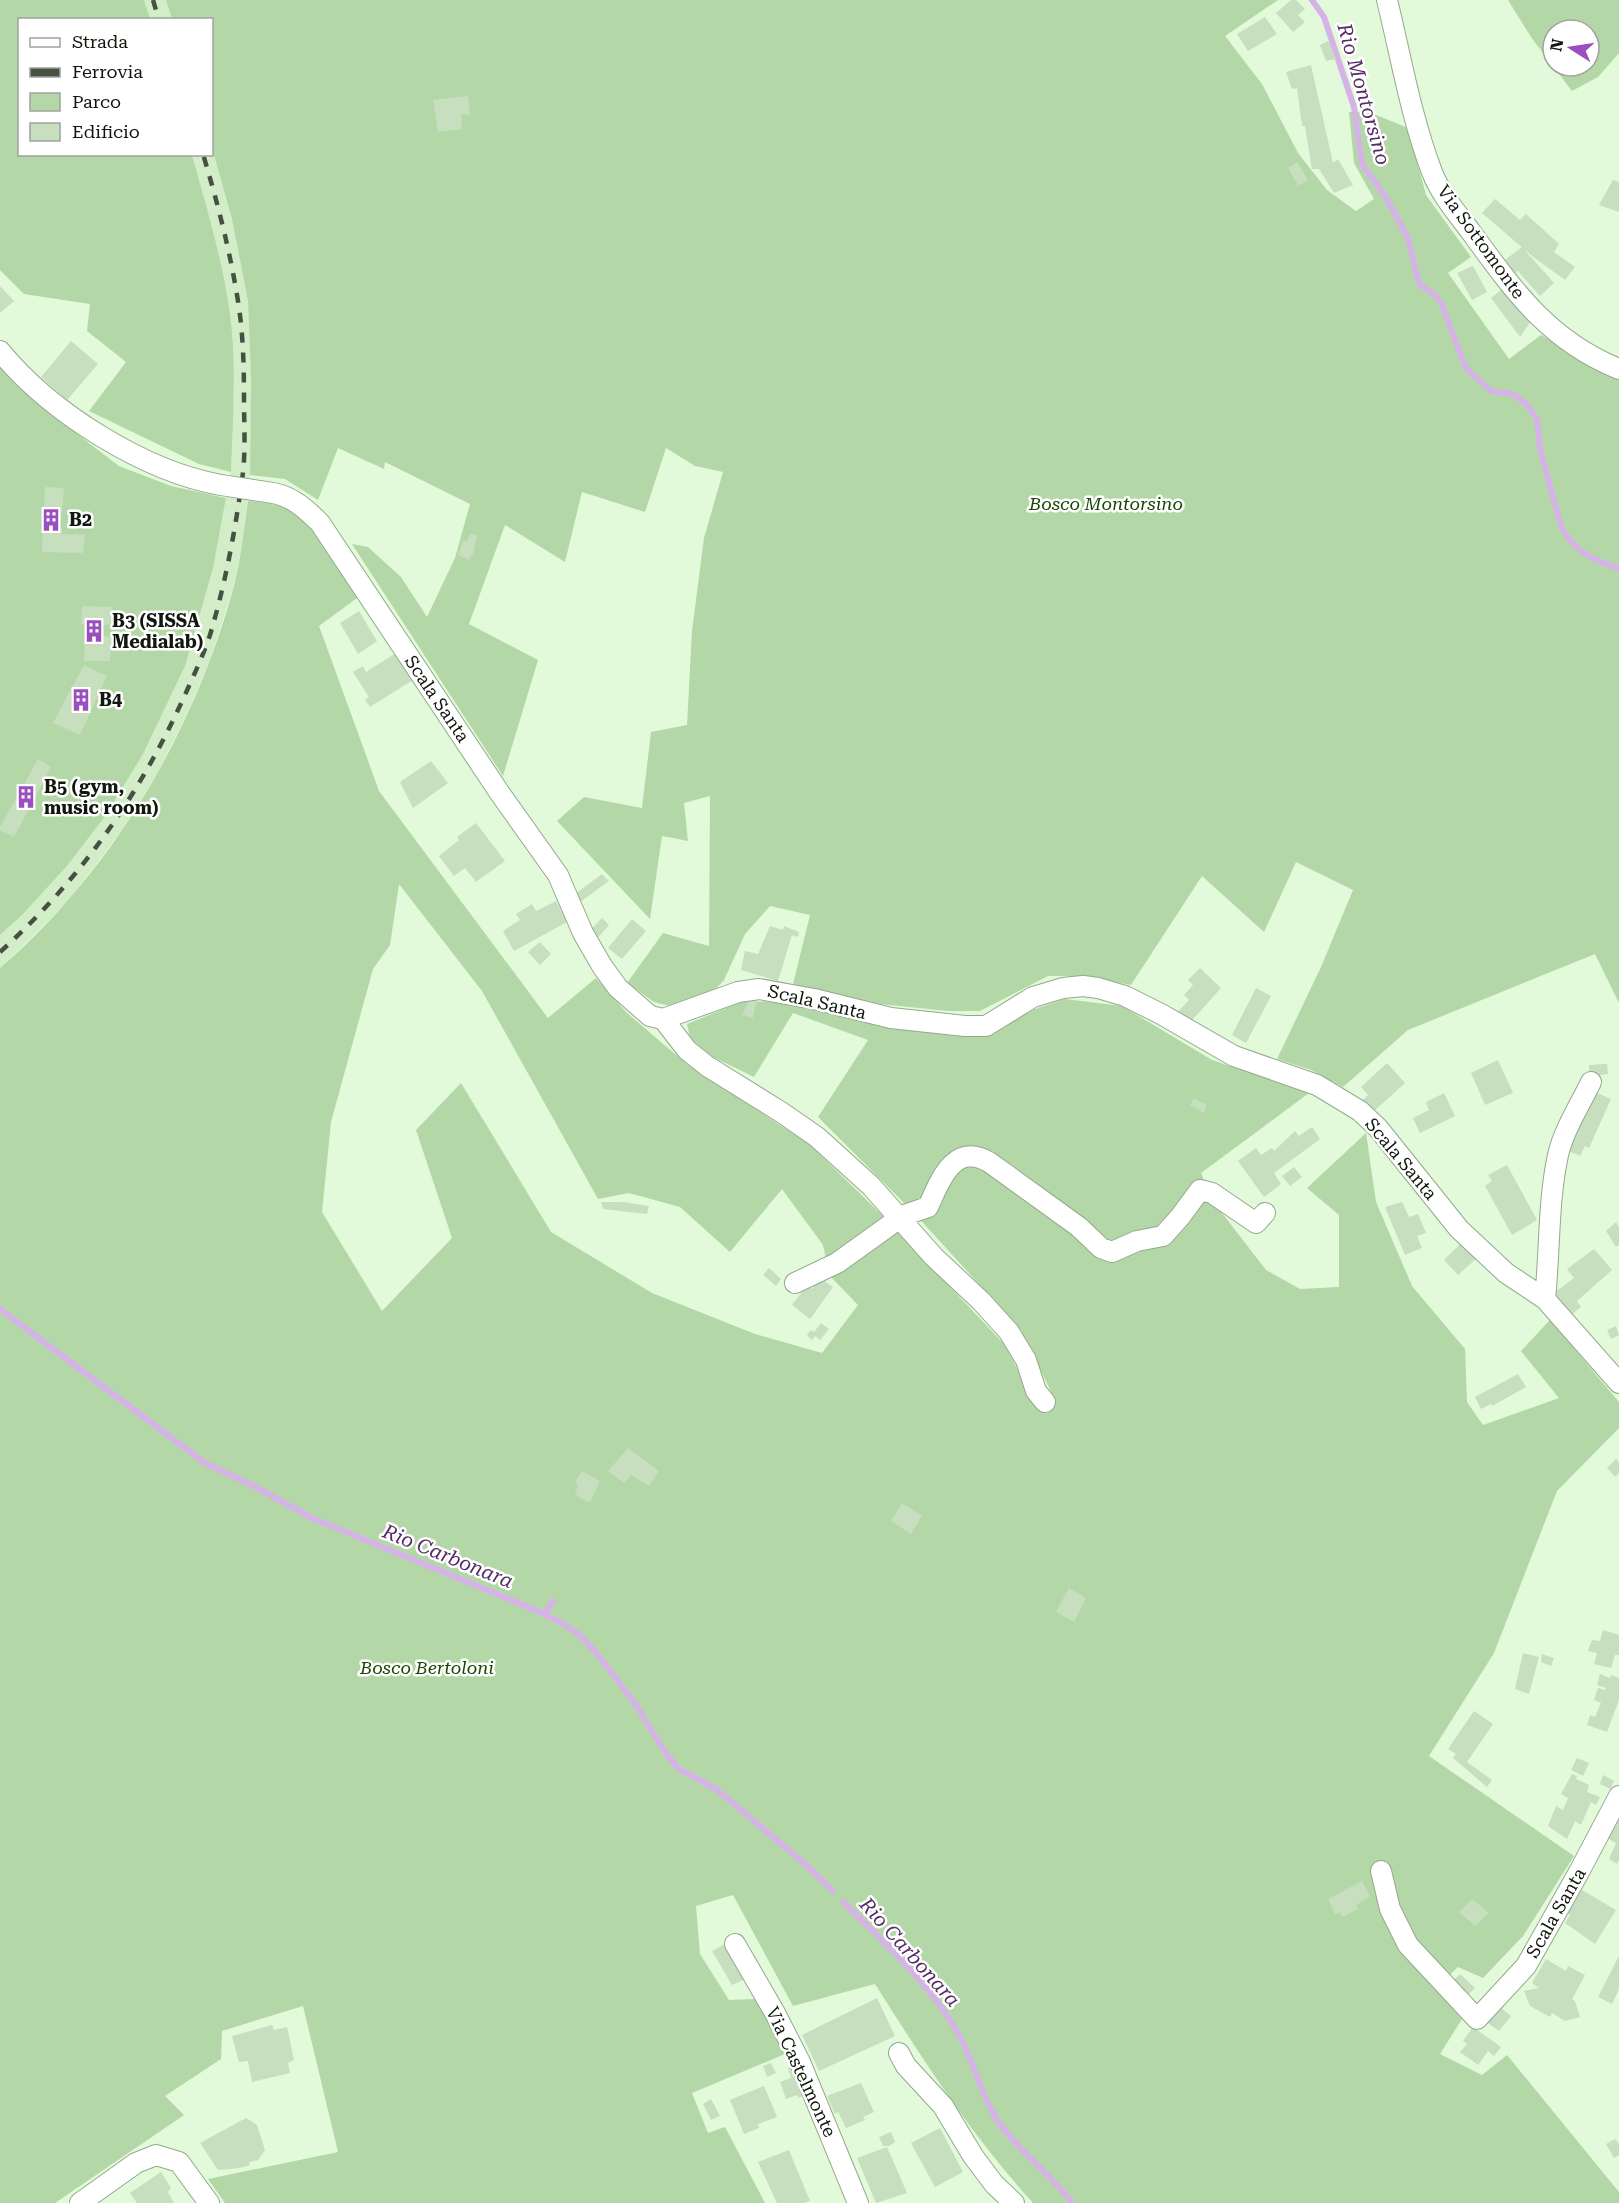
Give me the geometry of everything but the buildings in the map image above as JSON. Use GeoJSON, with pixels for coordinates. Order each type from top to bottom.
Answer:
{"type":"FeatureCollection","features":[{"type":"Feature","properties":{"kind":"street","name":"Via Sottomonte"},"geometry":{"type":"LineString","coordinates":[[1387,0],[1420,135],[1432,171],[1448,201],[1502,274],[1542,321],[1560,337],[1579,349],[1619,369]]}},
{"type":"Feature","properties":{"kind":"street","name":"Scala Santa"},"geometry":{"type":"LineString","coordinates":[[0,351],[53,402],[96,433],[138,458],[207,483],[282,494],[304,507],[320,523],[499,792],[558,875],[583,933],[602,966],[618,988],[650,1016],[663,1019],[738,992],[759,989],[814,999],[891,1018],[986,1026],[1016,1006],[1043,993],[1063,988],[1083,986],[1125,996],[1234,1056],[1317,1086],[1360,1111],[1378,1128],[1459,1229],[1506,1273],[1545,1299],[1619,1383]]}},
{"type":"Feature","properties":{"kind":"street"},"geometry":{"type":"LineString","coordinates":[[663,1019],[687,1050],[706,1066],[817,1137],[871,1186],[934,1257],[981,1301],[1009,1332],[1026,1360],[1036,1391],[1045,1402]]}},
{"type":"Feature","properties":{"kind":"street"},"geometry":{"type":"LineString","coordinates":[[1545,1299],[1558,1154],[1566,1132],[1592,1082]]}},
{"type":"Feature","properties":{"kind":"street"},"geometry":{"type":"LineString","coordinates":[[795,1283],[837,1263],[899,1217],[928,1207],[944,1173],[954,1163],[967,1156],[978,1156],[1056,1210],[1101,1248],[1112,1252],[1137,1241],[1163,1236],[1200,1190],[1212,1193],[1256,1223],[1265,1213]]}},
{"type":"Feature","properties":{"kind":"street","name":"Scala Santa"},"geometry":{"type":"LineString","coordinates":[[1382,1870],[1390,1909],[1408,1945],[1477,2019],[1526,1966],[1619,1796]]}},
{"type":"Feature","properties":{"kind":"street","name":"Via Castelmonte"},"geometry":{"type":"LineString","coordinates":[[735,1944],[800,2062],[858,2203]]}},
{"type":"Feature","properties":{"kind":"street"},"geometry":{"type":"LineString","coordinates":[[898,2053],[906,2066],[944,2106],[973,2156],[994,2184],[1014,2203]]}},
{"type":"Feature","properties":{"kind":"street"},"geometry":{"type":"LineString","coordinates":[[80,2203],[136,2163],[156,2155],[179,2162],[209,2203]]}},
{"type":"Feature","properties":{"kind":"shaded area"},"geometry":{"type":"Polygon","coordinates":[[[144,0],[166,0],[172,18],[150,18],[144,0]]]}},
{"type":"Feature","properties":{"kind":"shaded area"},"geometry":{"type":"Polygon","coordinates":[[[213,152],[232,219],[248,301],[251,379],[250,475],[243,539],[234,585],[210,660],[188,712],[159,770],[125,826],[69,900],[0,968],[0,935],[22,915],[67,866],[106,815],[143,754],[185,666],[213,568],[231,472],[234,391],[229,308],[212,227],[192,156],[213,156],[213,152]]]}},
{"type":"Feature","properties":{"kind":"green space"},"geometry":{"type":"Polygon","coordinates":[[[0,0],[144,0],[150,18],[18,18],[18,156],[192,156],[208,211],[229,307],[234,368],[231,472],[199,464],[89,411],[126,362],[87,331],[90,304],[24,294],[0,270],[0,0]]]}},
{"type":"Feature","properties":{"kind":"green space","name":"Bosco Montorsino"},"geometry":{"type":"Polygon","coordinates":[[[166,0],[1278,0],[1225,36],[1262,84],[1298,153],[1327,190],[1356,211],[1374,199],[1354,163],[1349,112],[1369,112],[1408,128],[1426,195],[1471,257],[1448,273],[1509,359],[1541,335],[1619,377],[1619,1003],[1595,954],[1408,1030],[1343,1087],[1311,1070],[1277,1059],[1321,967],[1353,890],[1296,862],[1264,932],[1202,876],[1131,985],[1083,976],[1048,976],[980,1011],[948,1011],[880,1004],[793,984],[810,915],[770,906],[745,934],[724,980],[714,991],[674,1007],[654,1002],[627,983],[663,933],[709,946],[710,796],[684,803],[688,841],[662,836],[650,919],[557,821],[584,797],[642,808],[651,732],[687,725],[692,631],[704,538],[723,472],[695,466],[666,448],[645,512],[582,492],[565,562],[505,525],[469,624],[538,660],[503,776],[352,544],[368,547],[401,577],[427,617],[455,558],[470,504],[385,462],[384,469],[338,448],[318,500],[285,479],[250,475],[251,379],[248,301],[232,219],[213,152],[213,18],[172,18],[166,0]]]}},
{"type":"Feature","properties":{"kind":"green space"},"geometry":{"type":"Polygon","coordinates":[[[1508,0],[1619,0],[1619,53],[1601,74],[1601,18],[1541,18],[1541,50],[1508,0]]]}},
{"type":"Feature","properties":{"kind":"green space"},"geometry":{"type":"Polygon","coordinates":[[[1562,78],[1596,78],[1572,91],[1562,78]]]}},
{"type":"Feature","properties":{"kind":"green space"},"geometry":{"type":"Polygon","coordinates":[[[0,361],[77,434],[119,466],[171,486],[226,498],[213,568],[185,666],[143,754],[106,815],[67,866],[22,915],[0,935],[0,361]]]}},
{"type":"Feature","properties":{"kind":"green space","name":"Bosco Bertoloni"},"geometry":{"type":"Polygon","coordinates":[[[248,501],[276,505],[302,515],[316,531],[357,598],[319,626],[379,791],[548,1018],[596,978],[627,1013],[689,1066],[809,1144],[882,1215],[1005,1345],[1034,1402],[1046,1414],[1054,1398],[1021,1330],[914,1213],[818,1117],[868,1040],[793,1013],[754,1077],[713,1057],[690,1038],[687,1024],[741,1002],[785,1001],[879,1026],[984,1037],[1035,1009],[1065,999],[1122,1006],[1212,1060],[1309,1093],[1201,1173],[1212,1200],[1266,1270],[1300,1289],[1339,1287],[1339,1215],[1307,1188],[1366,1133],[1376,1202],[1412,1286],[1465,1349],[1467,1402],[1483,1425],[1559,1398],[1521,1351],[1550,1320],[1619,1402],[1619,1428],[1557,1491],[1494,1653],[1429,1756],[1574,1856],[1523,1936],[1483,1978],[1458,1967],[1435,1989],[1462,2019],[1440,2054],[1482,2075],[1507,2055],[1619,2192],[1619,2203],[1033,2203],[969,2124],[875,1984],[793,2006],[733,1895],[696,1906],[700,1954],[729,2000],[756,1999],[785,2054],[692,2093],[708,2133],[725,2127],[765,2203],[225,2203],[208,2179],[338,2152],[303,2006],[222,2031],[221,2059],[165,2096],[184,2115],[55,2203],[0,2203],[0,968],[41,929],[79,887],[114,842],[145,794],[173,744],[197,693],[234,586],[248,501]],[[399,884],[390,945],[373,969],[331,1122],[322,1212],[382,1311],[452,1238],[416,1130],[461,1083],[551,1232],[652,1293],[755,1334],[822,1353],[858,1305],[830,1276],[823,1245],[782,1189],[730,1252],[680,1207],[629,1193],[598,1199],[482,991],[399,884]]]}},
{"type":"Feature","properties":{"kind":"waterway","name":"Rio Montorsino"},"geometry":{"type":"LineString","coordinates":[[1312,0],[1324,17],[1354,107],[1362,164],[1385,196],[1408,238],[1419,284],[1435,295],[1441,303],[1465,366],[1491,391],[1513,394],[1526,404],[1537,419],[1540,449],[1561,526],[1566,535],[1585,554],[1619,569]]}},
{"type":"Feature","properties":{"kind":"waterway","name":"Rio Carbonara"},"geometry":{"type":"LineString","coordinates":[[0,1309],[205,1463],[250,1484],[312,1518],[533,1609],[580,1635],[636,1705],[665,1752],[679,1769],[716,1789],[805,1864],[833,1891]]}},
{"type":"Feature","properties":{"kind":"waterway"},"geometry":{"type":"LineString","coordinates":[[544,1614],[553,1601]]}},
{"type":"Feature","properties":{"kind":"waterway","name":"Rio Carbonara"},"geometry":{"type":"LineString","coordinates":[[843,1902],[905,1964],[934,1997],[964,2044],[986,2100],[998,2121],[1015,2143],[1072,2203]]}},
{"type":"Feature","properties":{"kind":"railway"},"geometry":{"type":"LineString","coordinates":[[153,0],[158,18]]}},
{"type":"Feature","properties":{"kind":"railway"},"geometry":{"type":"LineString","coordinates":[[0,952],[56,896],[82,866],[127,802],[148,768],[184,697],[207,643],[220,597],[233,539],[243,470],[245,440],[243,360],[241,321],[234,277],[204,156]]}},
{"type":"Feature","properties":{"kind":"place","name":"B2"},"geometry":{"type":"Point","coordinates":[51,520]}},
{"type":"Feature","properties":{"kind":"place","name":"B3 (SISSA Medialab)"},"geometry":{"type":"Point","coordinates":[94,631]}},
{"type":"Feature","properties":{"kind":"place","name":"B4"},"geometry":{"type":"Point","coordinates":[81,700]}},
{"type":"Feature","properties":{"kind":"place","name":"B5 (gym, music room)"},"geometry":{"type":"Point","coordinates":[26,797]}}]}
